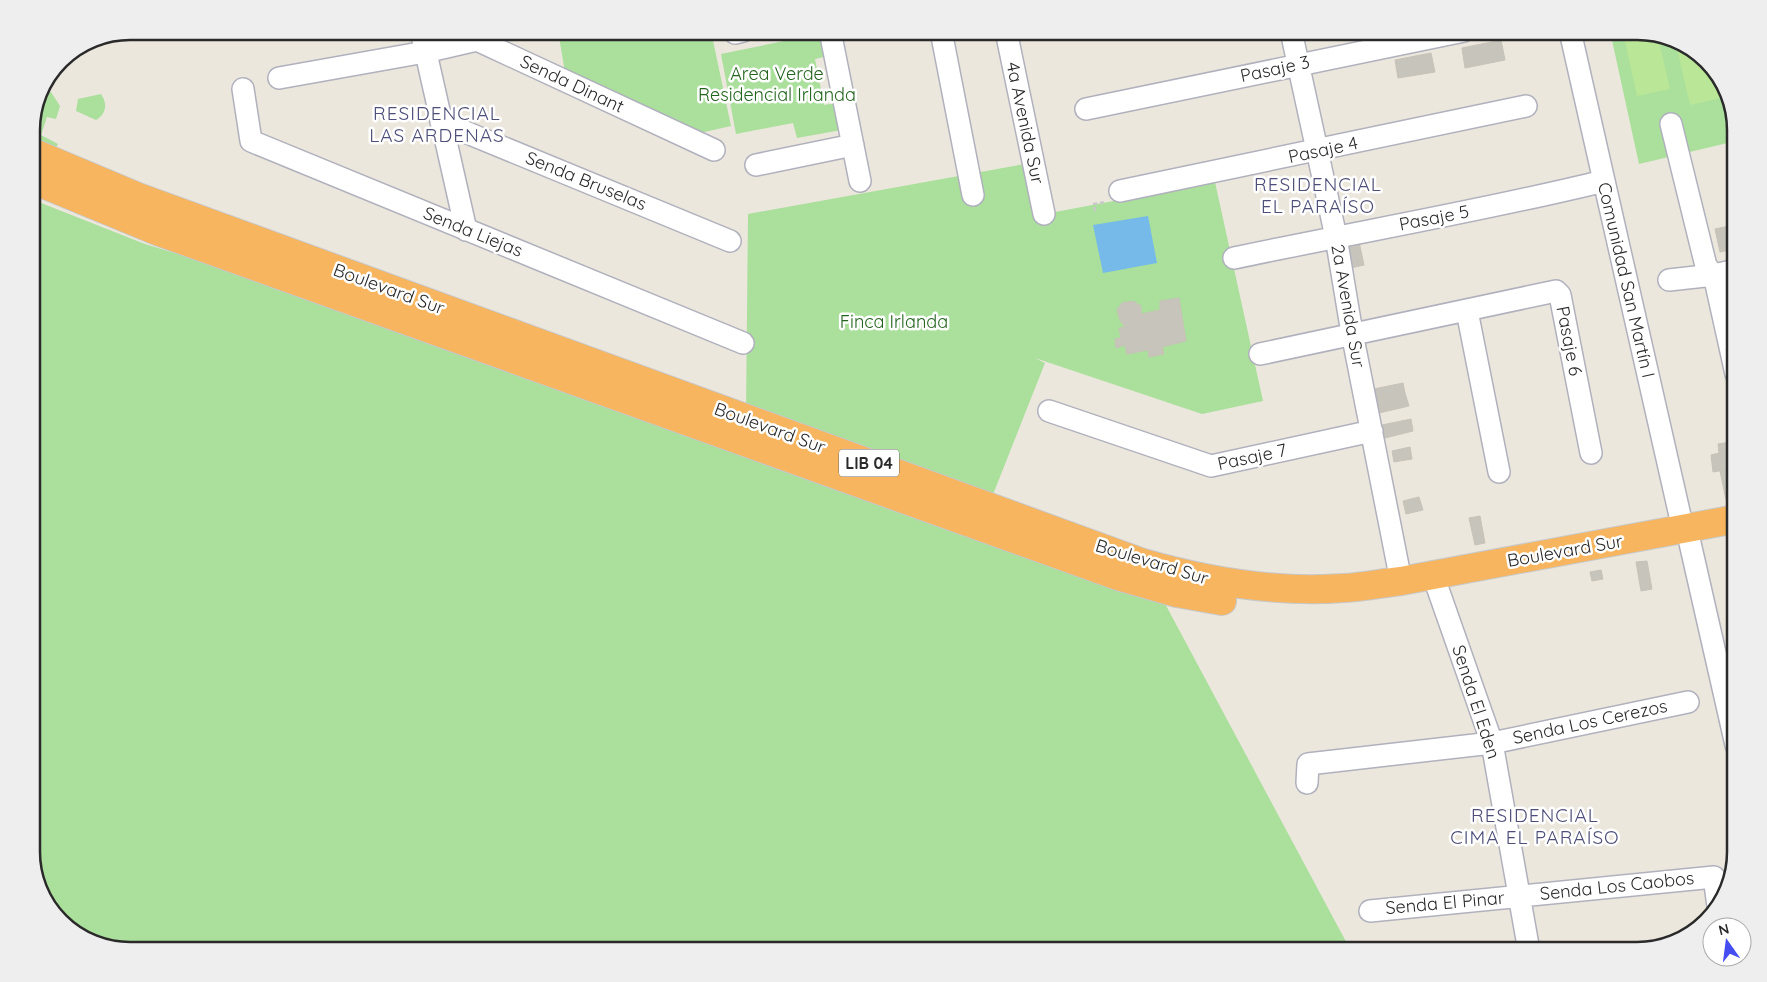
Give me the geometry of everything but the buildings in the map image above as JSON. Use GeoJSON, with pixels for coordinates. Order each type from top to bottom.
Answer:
{"type":"FeatureCollection","features":[{"type":"Feature","properties":{"kind":"highway","name":"Boulevard Sur"},"geometry":{"type":"LineString","coordinates":[[40,155],[138,198],[1143,563],[1215,582],[1272,588],[1345,588],[1401,581],[1436,584]]}},
{"type":"Feature","properties":{"kind":"highway","name":"Boulevard Sur"},"geometry":{"type":"LineString","coordinates":[[40,182],[157,231],[1118,576],[1153,587],[1215,600],[1284,607],[1368,603],[1436,584],[1686,536],[1727,534]]}},
{"type":"Feature","properties":{"kind":"highway","name":"Boulevard Sur"},"geometry":{"type":"LineString","coordinates":[[1686,536],[1727,522]]}},
{"type":"Feature","properties":{"kind":"street"},"geometry":{"type":"LineString","coordinates":[[422,40],[466,230]]}},
{"type":"Feature","properties":{"kind":"street","name":"Senda Dinant"},"geometry":{"type":"LineString","coordinates":[[279,78],[425,52],[477,40],[714,150]]}},
{"type":"Feature","properties":{"kind":"street"},"geometry":{"type":"LineString","coordinates":[[832,40],[860,181]]}},
{"type":"Feature","properties":{"kind":"street"},"geometry":{"type":"LineString","coordinates":[[943,40],[973,195]]}},
{"type":"Feature","properties":{"kind":"street","name":"4a Avenida Sur"},"geometry":{"type":"LineString","coordinates":[[1008,40],[1044,214]]}},
{"type":"Feature","properties":{"kind":"street","name":"2a Avenida Sur"},"geometry":{"type":"LineString","coordinates":[[1292,40],[1336,236],[1352,333],[1401,581]]}},
{"type":"Feature","properties":{"kind":"street","name":"Pasaje 3"},"geometry":{"type":"LineString","coordinates":[[1086,109],[1419,40]]}},
{"type":"Feature","properties":{"kind":"street","name":"Comunidad San Martín I"},"geometry":{"type":"LineString","coordinates":[[1572,40],[1727,707]]}},
{"type":"Feature","properties":{"kind":"street","name":"Senda Liejas"},"geometry":{"type":"LineString","coordinates":[[243,89],[251,141],[743,343]]}},
{"type":"Feature","properties":{"kind":"street","name":"Pasaje 4"},"geometry":{"type":"LineString","coordinates":[[1120,191],[1526,106]]}},
{"type":"Feature","properties":{"kind":"street","name":"Senda Bruselas"},"geometry":{"type":"LineString","coordinates":[[442,122],[730,241]]}},
{"type":"Feature","properties":{"kind":"street"},"geometry":{"type":"LineString","coordinates":[[1671,124],[1706,266],[1714,275],[1727,334]]}},
{"type":"Feature","properties":{"kind":"street"},"geometry":{"type":"LineString","coordinates":[[756,165],[854,145]]}},
{"type":"Feature","properties":{"kind":"street","name":"Pasaje 5"},"geometry":{"type":"LineString","coordinates":[[1234,258],[1336,236],[1538,197],[1604,181]]}},
{"type":"Feature","properties":{"kind":"street"},"geometry":{"type":"LineString","coordinates":[[1669,280],[1727,272]]}},
{"type":"Feature","properties":{"kind":"street","name":"Pasaje 6"},"geometry":{"type":"LineString","coordinates":[[1260,354],[1556,291],[1558,292],[1591,453]]}},
{"type":"Feature","properties":{"kind":"street"},"geometry":{"type":"LineString","coordinates":[[1467,311],[1499,472]]}},
{"type":"Feature","properties":{"kind":"street","name":"Pasaje 7"},"geometry":{"type":"LineString","coordinates":[[1049,411],[1211,466],[1372,431]]}},
{"type":"Feature","properties":{"kind":"street","name":"Senda El Eden"},"geometry":{"type":"LineString","coordinates":[[1436,584],[1492,743],[1528,942]]}},
{"type":"Feature","properties":{"kind":"street","name":"Senda Los Cerezos"},"geometry":{"type":"LineString","coordinates":[[1307,783],[1308,764],[1492,743],[1688,702]]}},
{"type":"Feature","properties":{"kind":"street","name":"Senda Los Caobos"},"geometry":{"type":"LineString","coordinates":[[1520,896],[1714,876],[1716,894]]}},
{"type":"Feature","properties":{"kind":"street","name":"Senda El Pinar"},"geometry":{"type":"LineString","coordinates":[[1370,911],[1520,896]]}},
{"type":"Feature","properties":{"kind":"green space"},"geometry":{"type":"Polygon","coordinates":[[[560,40],[713,40],[731,126],[691,135],[567,84],[560,40]]]}},
{"type":"Feature","properties":{"kind":"green space","name":"Area Verde Residencial Irlanda"},"geometry":{"type":"Polygon","coordinates":[[[789,40],[830,40],[833,55],[815,59],[824,105],[842,102],[847,129],[797,138],[793,123],[736,134],[721,54],[789,40]]]}},
{"type":"Feature","properties":{"kind":"green space"},"geometry":{"type":"Polygon","coordinates":[[[1612,40],[1649,41],[1660,43],[1682,52],[1701,66],[1708,75],[1718,90],[1725,113],[1727,143],[1639,164],[1612,40]]]}},
{"type":"Feature","properties":{"kind":"green space"},"geometry":{"type":"Polygon","coordinates":[[[1625,40],[1659,43],[1670,89],[1637,96],[1625,40]]]}},
{"type":"Feature","properties":{"kind":"green space"},"geometry":{"type":"Polygon","coordinates":[[[1677,50],[1701,66],[1715,85],[1721,98],[1690,105],[1677,50]]]}},
{"type":"Feature","properties":{"kind":"green space"},"geometry":{"type":"Polygon","coordinates":[[[48,92],[51,92],[60,106],[56,119],[47,117],[41,135],[58,144],[53,153],[40,148],[40,124],[48,92]]]}},
{"type":"Feature","properties":{"kind":"green space"},"geometry":{"type":"Polygon","coordinates":[[[101,94],[105,101],[105,109],[96,120],[76,111],[78,99],[101,94]]]}},
{"type":"Feature","properties":{"kind":"green space","name":"Finca Irlanda"},"geometry":{"type":"Polygon","coordinates":[[[1030,163],[1039,215],[1215,182],[1263,401],[1202,414],[1035,358],[1045,363],[992,497],[746,412],[748,214],[1030,163]]]}},
{"type":"Feature","properties":{"kind":"green space"},"geometry":{"type":"Polygon","coordinates":[[[40,203],[145,244],[244,274],[1162,598],[1346,942],[130,942],[107,939],[85,930],[66,916],[52,897],[47,886],[40,858],[40,203]]]}},
{"type":"Feature","properties":{"kind":"water"},"geometry":{"type":"Polygon","coordinates":[[[1148,216],[1157,263],[1103,273],[1093,225],[1148,216]]]}},
{"type":"Feature","properties":{"kind":"district","name":"RESIDENCIAL LAS ARDENAS"},"geometry":{"type":"Point","coordinates":[437,124]}},
{"type":"Feature","properties":{"kind":"district","name":"RESIDENCIAL EL PARAÍSO"},"geometry":{"type":"Point","coordinates":[1318,195]}},
{"type":"Feature","properties":{"kind":"district","name":"RESIDENCIAL CIMA EL PARAÍSO"},"geometry":{"type":"Point","coordinates":[1535,826]}}]}
